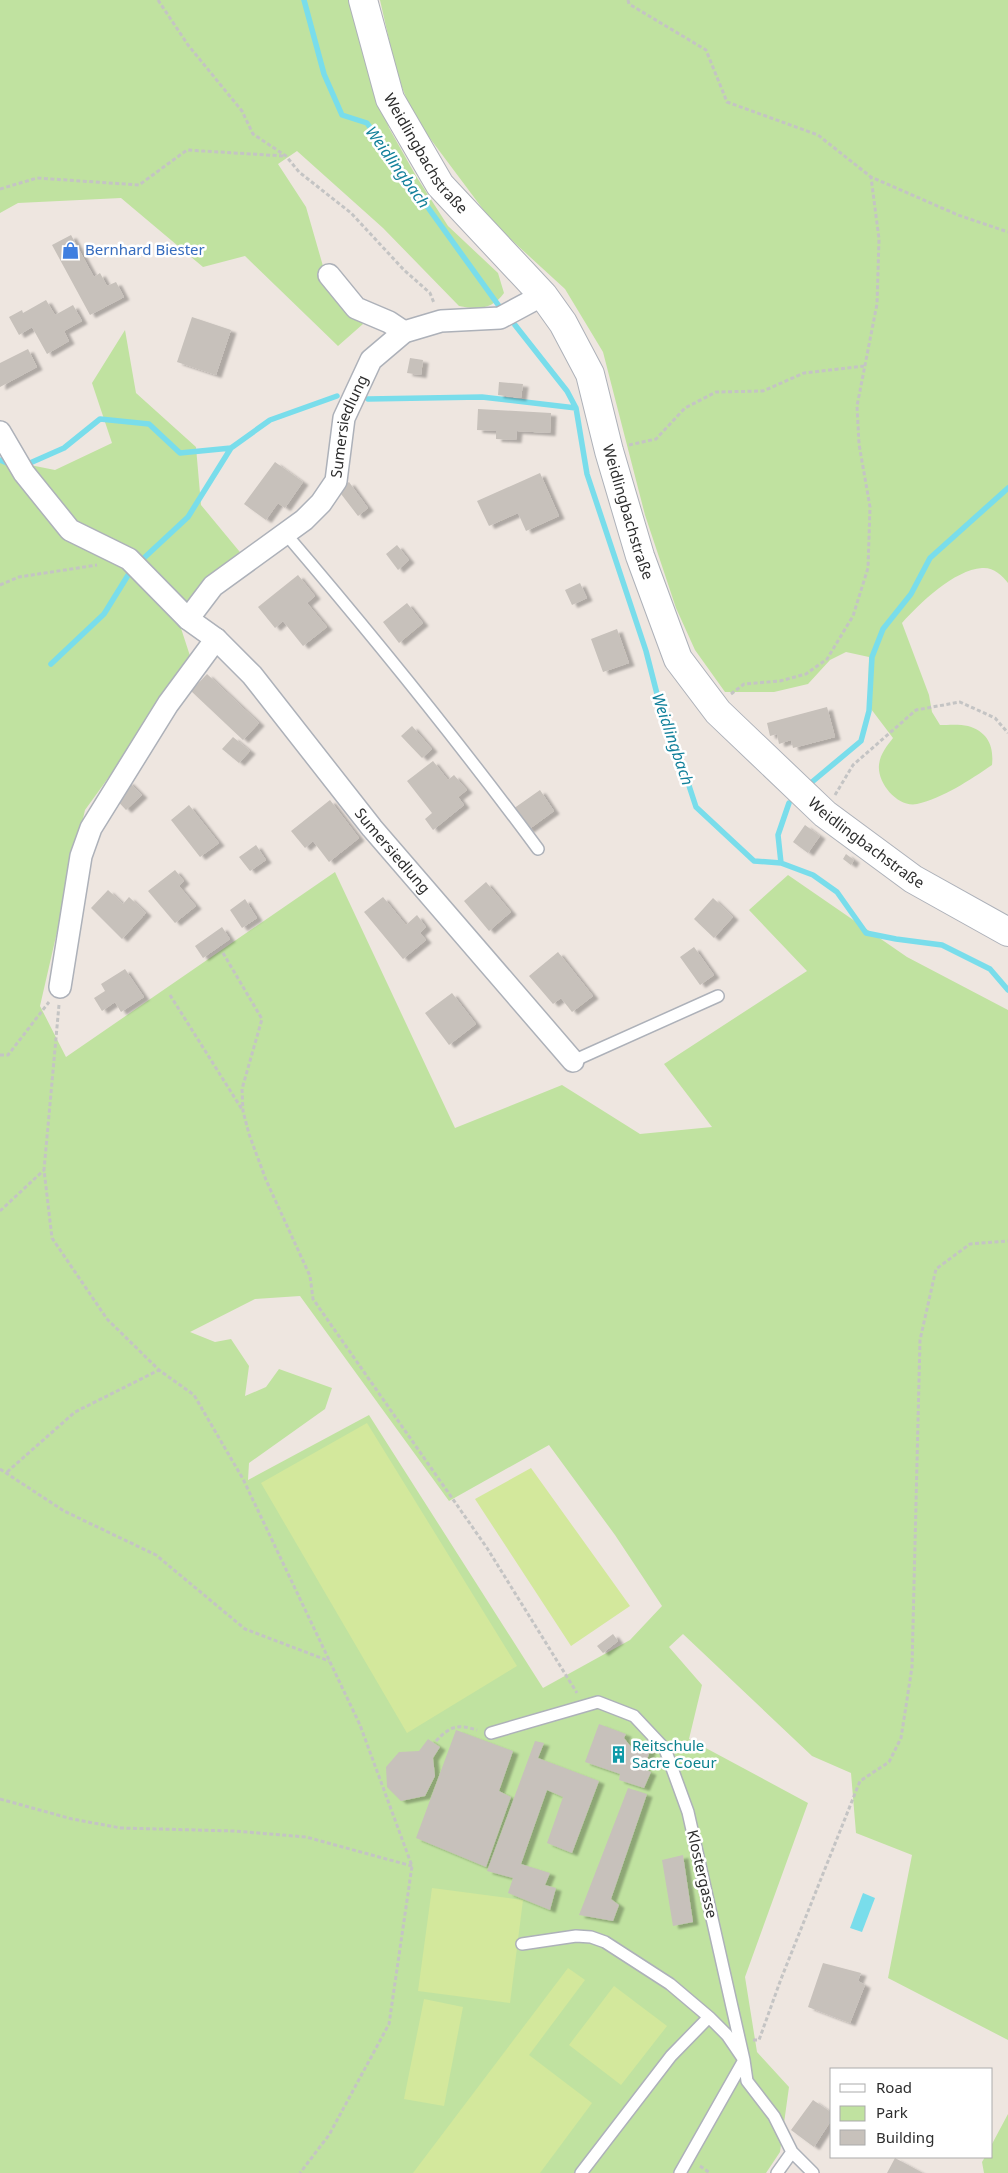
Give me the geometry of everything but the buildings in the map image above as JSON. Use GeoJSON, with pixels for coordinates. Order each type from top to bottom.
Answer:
{"type":"FeatureCollection","features":[{"type":"Feature","properties":{"kind":"main road","name":"Weidlingbachstraße"},"geometry":{"type":"LineString","coordinates":[[363,0],[390,99],[440,185],[543,295],[563,323],[590,374],[609,451],[640,556],[678,659],[718,712],[825,814],[914,879],[1008,932]]}},
{"type":"Feature","properties":{"kind":"street"},"geometry":{"type":"LineString","coordinates":[[329,275],[356,308],[389,322],[404,332]]}},
{"type":"Feature","properties":{"kind":"street","name":"Sumersiedlung"},"geometry":{"type":"LineString","coordinates":[[188,619],[213,586],[285,534],[321,503],[336,481],[344,418],[371,360],[404,332],[441,321],[500,318],[543,295]]}},
{"type":"Feature","properties":{"kind":"street","name":"Sumersiedlung"},"geometry":{"type":"LineString","coordinates":[[0,432],[24,473],[70,530],[129,559],[188,619],[216,639],[252,675],[372,828],[573,1061]]}},
{"type":"Feature","properties":{"kind":"street"},"geometry":{"type":"LineString","coordinates":[[60,987],[82,856],[90,828],[168,704],[216,639]]}},
{"type":"Feature","properties":{"kind":"lane"},"geometry":{"type":"LineString","coordinates":[[285,534],[374,638],[493,788],[538,849]]}},
{"type":"Feature","properties":{"kind":"lane"},"geometry":{"type":"LineString","coordinates":[[573,1061],[718,996]]}},
{"type":"Feature","properties":{"kind":"lane","name":"Klostergasse"},"geometry":{"type":"LineString","coordinates":[[491,1733],[598,1702],[634,1716],[666,1749],[688,1812],[740,2041],[747,2081],[774,2116],[792,2152],[813,2173]]}},
{"type":"Feature","properties":{"kind":"lane"},"geometry":{"type":"LineString","coordinates":[[522,1944],[576,1936],[591,1937],[605,1942],[670,1984],[727,2035],[744,2060],[680,2173]]}},
{"type":"Feature","properties":{"kind":"lane"},"geometry":{"type":"LineString","coordinates":[[582,2173],[671,2056],[708,2017]]}},
{"type":"Feature","properties":{"kind":"lane"},"geometry":{"type":"LineString","coordinates":[[777,2173],[792,2152]]}},
{"type":"Feature","properties":{"kind":"path"},"geometry":{"type":"LineString","coordinates":[[158,0],[188,45],[242,111],[253,134],[286,156],[299,172],[351,213],[404,270],[430,293],[441,321]]}},
{"type":"Feature","properties":{"kind":"path"},"geometry":{"type":"LineString","coordinates":[[628,0],[629,4],[706,50],[728,102],[818,135],[872,177],[958,215],[1008,232]]}},
{"type":"Feature","properties":{"kind":"path"},"geometry":{"type":"LineString","coordinates":[[0,189],[37,178],[139,185],[187,150],[286,156]]}},
{"type":"Feature","properties":{"kind":"path"},"geometry":{"type":"LineString","coordinates":[[718,712],[728,696],[744,684],[780,681],[806,674],[827,659],[853,616],[868,568],[870,507],[859,444],[857,406],[877,304],[879,239],[872,177]]}},
{"type":"Feature","properties":{"kind":"path"},"geometry":{"type":"LineString","coordinates":[[609,451],[656,439],[685,408],[716,392],[762,391],[804,373],[864,366]]}},
{"type":"Feature","properties":{"kind":"path"},"geometry":{"type":"LineString","coordinates":[[0,585],[19,577],[129,559]]}},
{"type":"Feature","properties":{"kind":"path"},"geometry":{"type":"LineString","coordinates":[[825,814],[852,764],[916,710],[960,702],[995,718],[1008,733]]}},
{"type":"Feature","properties":{"kind":"path"},"geometry":{"type":"LineString","coordinates":[[223,953],[262,1019],[242,1089],[243,1111],[248,1134],[266,1180],[310,1276],[313,1299],[487,1548],[584,1706]]}},
{"type":"Feature","properties":{"kind":"path"},"geometry":{"type":"LineString","coordinates":[[0,1055],[8,1055],[60,987]]}},
{"type":"Feature","properties":{"kind":"path"},"geometry":{"type":"LineString","coordinates":[[60,987],[44,1170],[52,1238],[108,1319],[159,1370],[194,1394],[243,1479],[360,1725],[412,1866],[389,2024],[329,2135],[300,2173]]}},
{"type":"Feature","properties":{"kind":"path"},"geometry":{"type":"LineString","coordinates":[[170,995],[243,1111]]}},
{"type":"Feature","properties":{"kind":"path"},"geometry":{"type":"LineString","coordinates":[[0,1211],[44,1170]]}},
{"type":"Feature","properties":{"kind":"path"},"geometry":{"type":"LineString","coordinates":[[740,2041],[759,2040],[781,1979],[860,1781],[889,1762],[900,1738],[912,1666],[920,1340],[936,1269],[970,1244],[1008,1241]]}},
{"type":"Feature","properties":{"kind":"path"},"geometry":{"type":"LineString","coordinates":[[7,1472],[75,1412],[159,1370]]}},
{"type":"Feature","properties":{"kind":"path"},"geometry":{"type":"LineString","coordinates":[[0,1469],[64,1511],[156,1555],[245,1629],[330,1662]]}},
{"type":"Feature","properties":{"kind":"path"},"geometry":{"type":"LineString","coordinates":[[436,1741],[447,1729],[465,1726],[491,1733]]}},
{"type":"Feature","properties":{"kind":"path"},"geometry":{"type":"LineString","coordinates":[[0,1799],[72,1819],[121,1828],[234,1831],[306,1837],[412,1866]]}},
{"type":"Feature","properties":{"kind":"green space"},"geometry":{"type":"Polygon","coordinates":[[[0,0],[349,0],[358,34],[389,128],[416,176],[448,226],[498,273],[504,293],[495,302],[484,307],[459,306],[383,228],[297,151],[278,164],[306,207],[325,273],[363,324],[338,346],[245,256],[203,267],[121,198],[18,203],[0,213],[0,0]]]}},
{"type":"Feature","properties":{"kind":"green space"},"geometry":{"type":"Polygon","coordinates":[[[380,0],[1008,0],[1008,583],[1000,574],[993,570],[982,568],[971,570],[938,589],[902,623],[929,695],[932,712],[940,725],[965,725],[980,732],[991,746],[992,765],[956,788],[917,804],[903,802],[890,793],[881,779],[879,765],[884,750],[893,738],[868,705],[869,657],[846,652],[830,660],[808,684],[774,692],[725,692],[695,650],[676,608],[645,515],[603,352],[565,289],[494,224],[414,117],[397,75],[380,0]]]}},
{"type":"Feature","properties":{"kind":"green space"},"geometry":{"type":"Polygon","coordinates":[[[125,330],[136,393],[196,447],[201,505],[244,557],[177,616],[192,662],[85,810],[40,1006],[66,1057],[335,872],[455,1128],[562,1085],[640,1134],[712,1127],[664,1064],[807,971],[749,910],[788,875],[907,957],[1008,1010],[1008,2040],[888,1978],[912,1855],[856,1833],[851,1773],[812,1756],[683,1634],[669,1647],[702,1685],[689,1739],[808,1803],[745,1977],[757,2052],[789,2087],[780,2152],[766,2173],[0,2173],[0,459],[55,470],[112,443],[92,383],[125,330]],[[300,1296],[255,1299],[190,1332],[215,1342],[231,1339],[249,1366],[245,1396],[266,1387],[279,1369],[332,1388],[325,1409],[249,1463],[248,1480],[369,1415],[543,1688],[630,1640],[662,1606],[615,1535],[549,1445],[449,1501],[300,1296]]]}},
{"type":"Feature","properties":{"kind":"green space"},"geometry":{"type":"Polygon","coordinates":[[[367,1423],[517,1666],[407,1733],[261,1483],[367,1423]]]}},
{"type":"Feature","properties":{"kind":"green space"},"geometry":{"type":"Polygon","coordinates":[[[531,1468],[630,1606],[571,1646],[475,1499],[531,1468]]]}},
{"type":"Feature","properties":{"kind":"green space"},"geometry":{"type":"Polygon","coordinates":[[[432,1888],[523,1900],[510,2003],[418,1991],[432,1888]]]}},
{"type":"Feature","properties":{"kind":"green space"},"geometry":{"type":"Polygon","coordinates":[[[568,1968],[585,1980],[529,2055],[592,2103],[540,2173],[413,2173],[568,1968]]]}},
{"type":"Feature","properties":{"kind":"green space"},"geometry":{"type":"Polygon","coordinates":[[[614,1986],[667,2026],[621,2085],[569,2045],[614,1986]]]}},
{"type":"Feature","properties":{"kind":"green space"},"geometry":{"type":"Polygon","coordinates":[[[424,1999],[463,2007],[444,2106],[404,2099],[424,1999]]]}},
{"type":"Feature","properties":{"kind":"green space"},"geometry":{"type":"Polygon","coordinates":[[[1008,2114],[1008,2173],[984,2173],[982,2162],[984,2158],[993,2158],[993,2142],[1008,2114]]]}},
{"type":"Feature","properties":{"kind":"water"},"geometry":{"type":"Polygon","coordinates":[[[863,1893],[875,1898],[862,1932],[850,1928],[863,1893]]]}},
{"type":"Feature","properties":{"kind":"waterway","name":"Weidlingbach"},"geometry":{"type":"LineString","coordinates":[[304,0],[324,74],[342,115],[367,123],[499,306]]}},
{"type":"Feature","properties":{"kind":"waterway","name":"Weidlingbach"},"geometry":{"type":"LineString","coordinates":[[515,325],[567,391],[576,408],[587,474],[646,651],[665,725],[678,752],[696,807],[754,861],[781,863],[813,875],[837,892],[866,933],[942,945],[990,969],[1008,990]]}},
{"type":"Feature","properties":{"kind":"waterway"},"geometry":{"type":"LineString","coordinates":[[30,463],[64,448],[100,419],[149,424],[180,453],[231,448],[270,420],[337,396]]}},
{"type":"Feature","properties":{"kind":"waterway"},"geometry":{"type":"LineString","coordinates":[[368,399],[482,397],[576,408]]}},
{"type":"Feature","properties":{"kind":"waterway"},"geometry":{"type":"LineString","coordinates":[[145,557],[188,517],[231,448]]}},
{"type":"Feature","properties":{"kind":"waterway"},"geometry":{"type":"LineString","coordinates":[[0,460],[7,463]]}},
{"type":"Feature","properties":{"kind":"waterway"},"geometry":{"type":"LineString","coordinates":[[812,782],[861,741],[869,711],[872,657],[883,629],[911,594],[930,558],[1008,488]]}},
{"type":"Feature","properties":{"kind":"waterway"},"geometry":{"type":"LineString","coordinates":[[51,664],[104,614],[130,572]]}},
{"type":"Feature","properties":{"kind":"waterway"},"geometry":{"type":"LineString","coordinates":[[781,863],[778,835],[789,803]]}},
{"type":"Feature","properties":{"kind":"place","name":"Bernhard Biester"},"geometry":{"type":"Point","coordinates":[71,250]}},
{"type":"Feature","properties":{"kind":"place","name":"Reitschule Sacre Coeur"},"geometry":{"type":"Point","coordinates":[618,1755]}}]}
